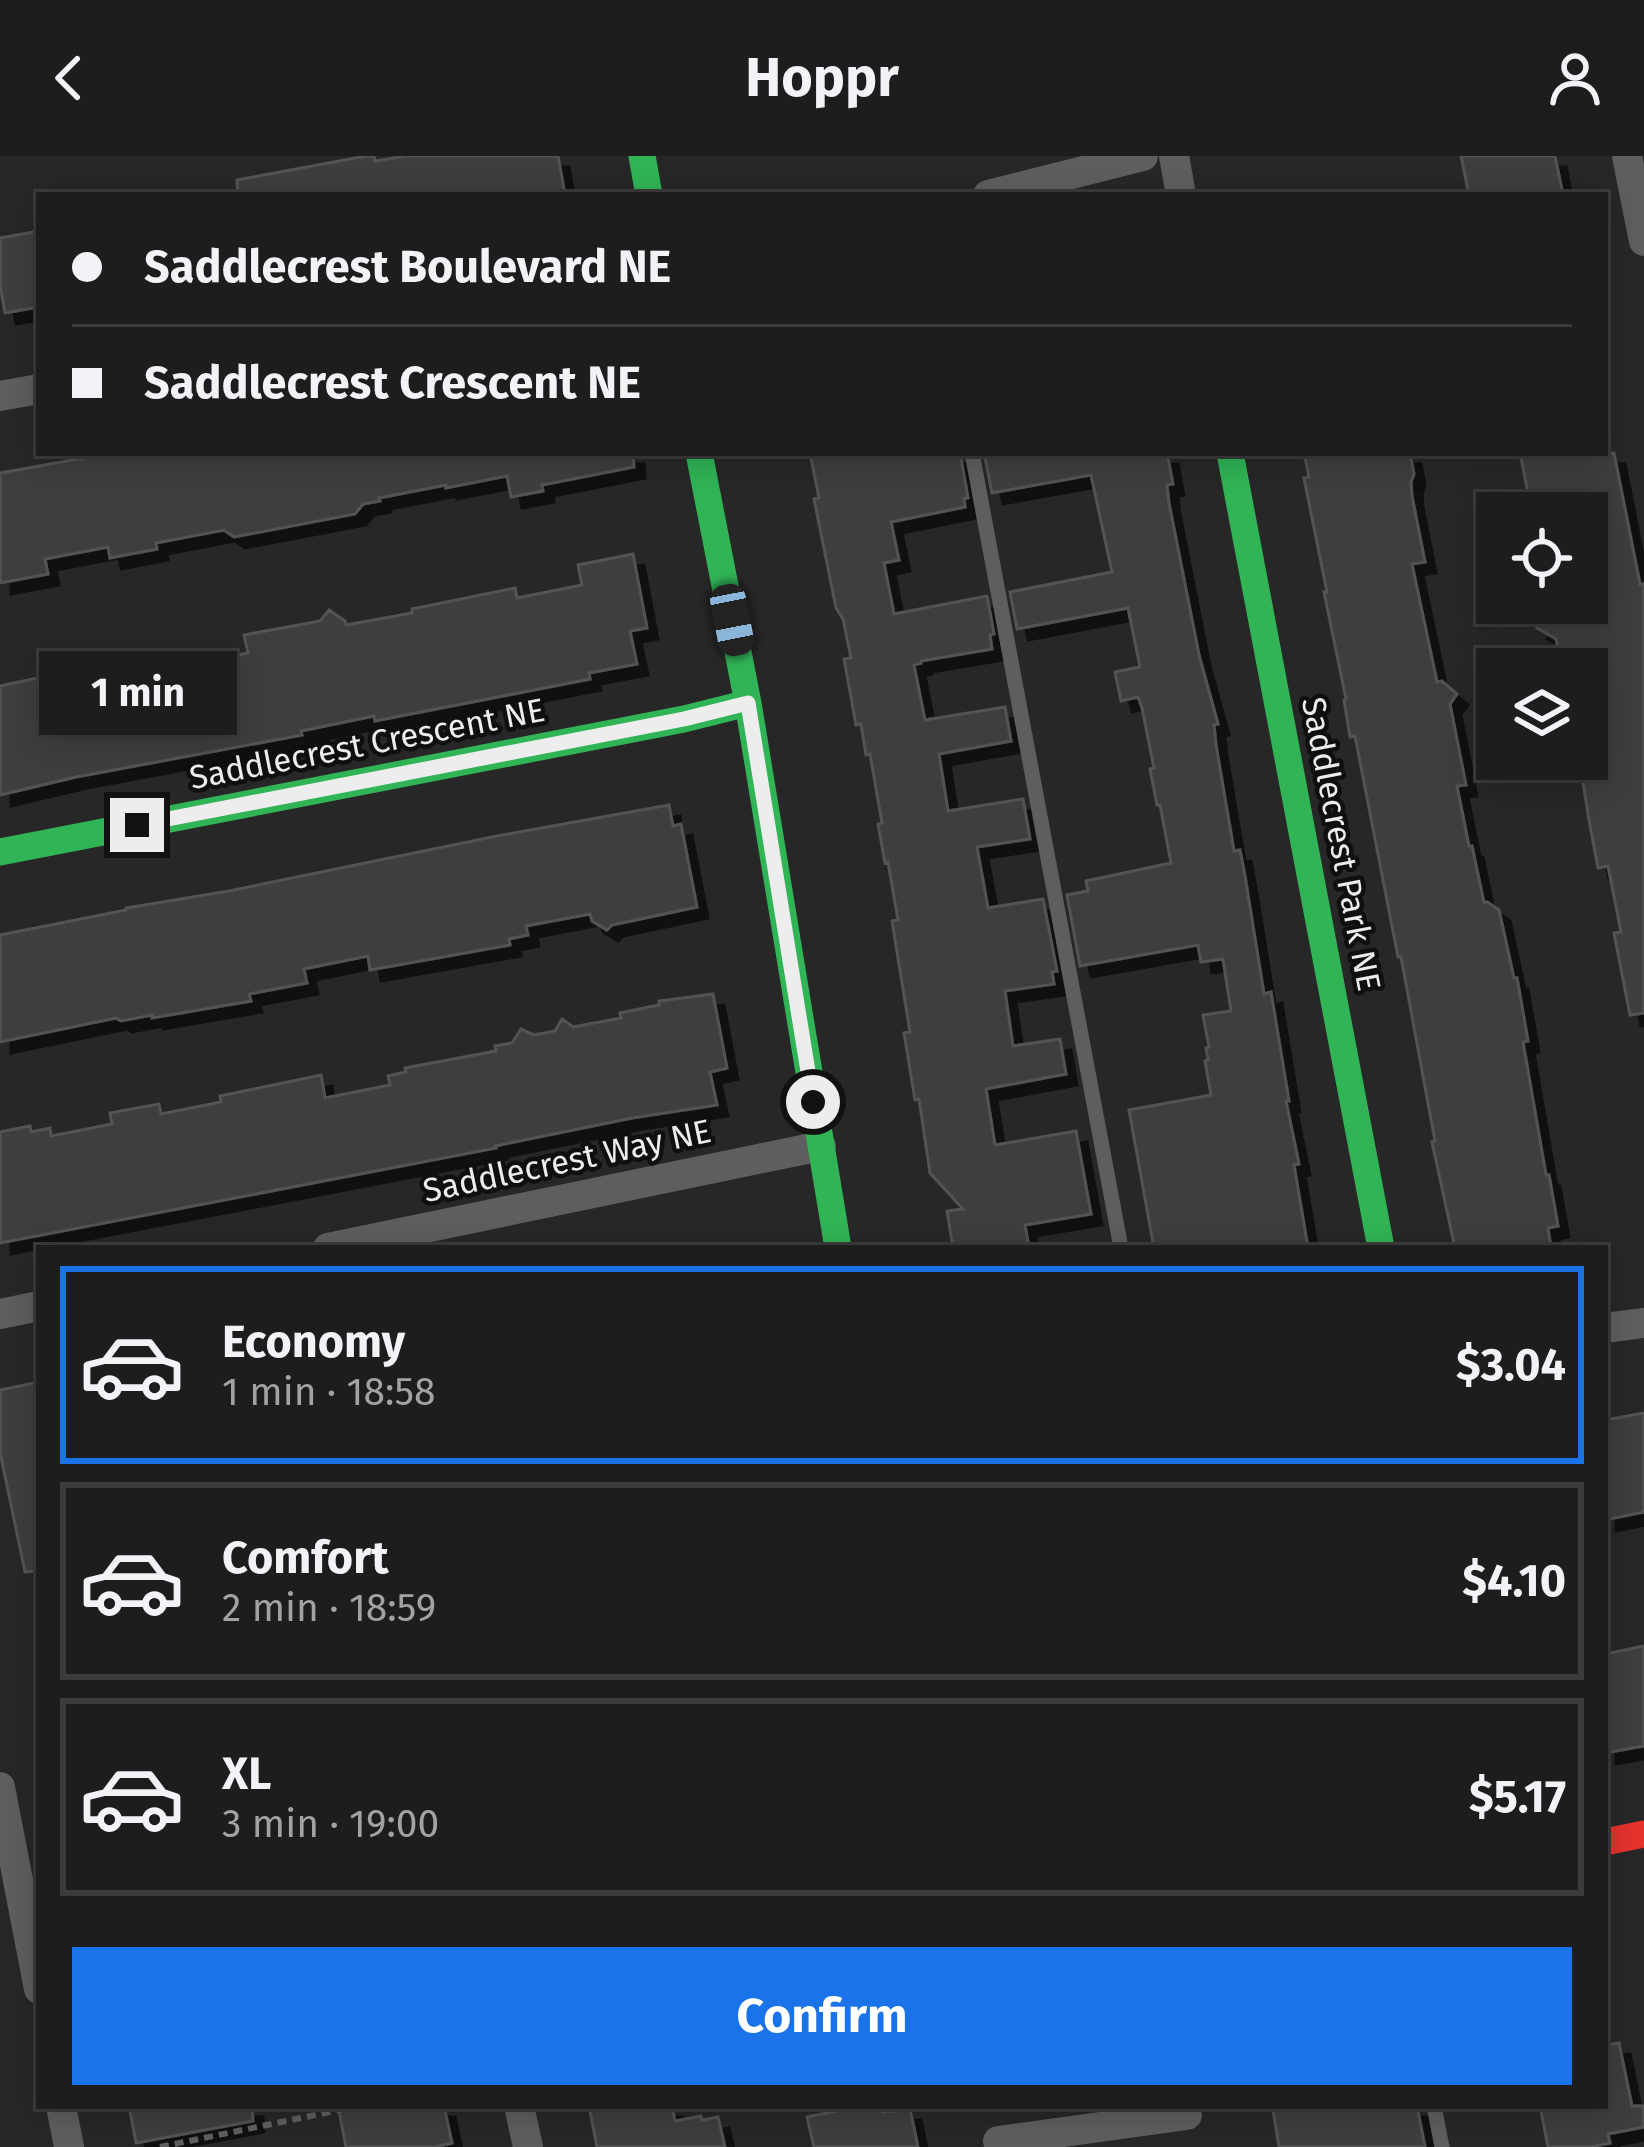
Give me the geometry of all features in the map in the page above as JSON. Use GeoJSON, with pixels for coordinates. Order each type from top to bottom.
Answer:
{"type":"FeatureCollection","features":[{"type":"Feature","properties":{"kind":"street"},"geometry":{"type":"LineString","coordinates":[[642,156],[648,192]]}},
{"type":"Feature","properties":{"kind":"street"},"geometry":{"type":"LineString","coordinates":[[1000,192],[1143,156]]}},
{"type":"Feature","properties":{"kind":"street"},"geometry":{"type":"LineString","coordinates":[[1174,156],[1180,192]]}},
{"type":"Feature","properties":{"kind":"street"},"geometry":{"type":"LineString","coordinates":[[1627,156],[1644,241]]}},
{"type":"Feature","properties":{"kind":"street"},"geometry":{"type":"LineString","coordinates":[[0,396],[36,390]]}},
{"type":"Feature","properties":{"kind":"street"},"geometry":{"type":"LineString","coordinates":[[701,456],[748,703],[837,1245]]}},
{"type":"Feature","properties":{"kind":"street","name":"Saddlecrest Park NE"},"geometry":{"type":"LineString","coordinates":[[1231,456],[1380,1245]]}},
{"type":"Feature","properties":{"kind":"street","name":"Saddlecrest Crescent NE"},"geometry":{"type":"LineString","coordinates":[[0,852],[748,703]]}},
{"type":"Feature","properties":{"kind":"street","name":"Saddlecrest Way NE"},"geometry":{"type":"LineString","coordinates":[[351,1245],[820,1146]]}},
{"type":"Feature","properties":{"kind":"street"},"geometry":{"type":"LineString","coordinates":[[0,1314],[36,1307]]}},
{"type":"Feature","properties":{"kind":"street"},"geometry":{"type":"LineString","coordinates":[[1608,1328],[1644,1323]]}},
{"type":"Feature","properties":{"kind":"street"},"geometry":{"type":"LineString","coordinates":[[0,1787],[36,1973]]}},
{"type":"Feature","properties":{"kind":"street"},"geometry":{"type":"LineString","coordinates":[[1608,1841],[1644,1834]]}},
{"type":"Feature","properties":{"kind":"street"},"geometry":{"type":"LineString","coordinates":[[63,2109],[69,2147]]}},
{"type":"Feature","properties":{"kind":"street"},"geometry":{"type":"LineString","coordinates":[[521,2109],[528,2147]]}},
{"type":"Feature","properties":{"kind":"street"},"geometry":{"type":"LineString","coordinates":[[998,2140],[1186,2110],[1193,2147]]}},
{"type":"Feature","properties":{"kind":"lane"},"geometry":{"type":"LineString","coordinates":[[973,456],[1120,1245]]}},
{"type":"Feature","properties":{"kind":"lane"},"geometry":{"type":"LineString","coordinates":[[1435,2109],[1442,2147]]}},
{"type":"Feature","properties":{"kind":"path"},"geometry":{"type":"LineString","coordinates":[[160,2147],[344,2109]]}},
{"type":"Feature","properties":{"kind":"building"},"geometry":{"type":"Polygon","coordinates":[[[366,156],[374,156],[375,161],[406,156],[558,156],[564,192],[238,192],[237,180],[366,156]]]}},
{"type":"Feature","properties":{"kind":"building"},"geometry":{"type":"Polygon","coordinates":[[[1461,156],[1555,156],[1562,192],[1468,192],[1461,156]]]}},
{"type":"Feature","properties":{"kind":"building"},"geometry":{"type":"Polygon","coordinates":[[[36,232],[36,308],[5,313],[0,238],[36,232]]]}},
{"type":"Feature","properties":{"kind":"building"},"geometry":{"type":"Polygon","coordinates":[[[1614,453],[1640,584],[1644,584],[1644,1013],[1630,1015],[1614,933],[1621,932],[1608,866],[1598,868],[1583,780],[1608,780],[1608,648],[1558,648],[1556,639],[1537,628],[1540,624],[1608,624],[1608,492],[1528,492],[1521,456],[1614,453]]]}},
{"type":"Feature","properties":{"kind":"building"},"geometry":{"type":"Polygon","coordinates":[[[95,456],[633,456],[634,467],[542,485],[543,491],[511,497],[507,476],[446,485],[379,498],[363,504],[355,514],[234,537],[224,530],[110,558],[108,547],[45,559],[48,574],[0,583],[0,473],[95,456]]]}},
{"type":"Feature","properties":{"kind":"building"},"geometry":{"type":"Polygon","coordinates":[[[811,456],[961,456],[968,498],[965,507],[891,522],[899,560],[884,563],[894,614],[987,596],[992,649],[914,665],[925,720],[1005,707],[1011,741],[939,754],[948,811],[1023,799],[1030,839],[977,847],[988,908],[1043,899],[1057,971],[1052,972],[1054,984],[1005,991],[1013,1046],[1060,1039],[1066,1074],[986,1089],[995,1145],[1076,1131],[1091,1214],[1025,1225],[1028,1245],[953,1245],[947,1211],[963,1209],[930,1173],[904,1033],[910,1032],[892,921],[898,920],[878,824],[882,823],[870,754],[866,755],[861,724],[856,725],[844,659],[851,658],[814,499],[819,498],[811,456]]]}},
{"type":"Feature","properties":{"kind":"building"},"geometry":{"type":"Polygon","coordinates":[[[985,456],[1168,456],[1173,484],[1167,485],[1169,503],[1199,655],[1218,724],[1214,725],[1216,745],[1234,851],[1240,850],[1264,994],[1271,992],[1307,1245],[1153,1245],[1129,1110],[1211,1095],[1203,1015],[1231,1011],[1223,959],[1201,962],[1198,945],[1080,966],[1067,895],[1088,891],[1086,881],[1171,863],[1142,708],[1138,697],[1121,701],[1115,672],[1140,667],[1128,608],[1017,629],[1010,592],[1112,572],[1091,475],[992,493],[985,456]]]}},
{"type":"Feature","properties":{"kind":"building"},"geometry":{"type":"Polygon","coordinates":[[[1305,456],[1411,456],[1412,496],[1425,562],[1412,564],[1437,682],[1457,694],[1450,704],[1466,785],[1457,786],[1469,846],[1484,903],[1499,910],[1517,978],[1528,1041],[1523,1042],[1558,1226],[1548,1228],[1551,1245],[1454,1245],[1401,957],[1355,736],[1350,737],[1304,478],[1309,477],[1305,456]]]}},
{"type":"Feature","properties":{"kind":"building"},"geometry":{"type":"Polygon","coordinates":[[[633,554],[647,628],[630,631],[637,664],[589,673],[590,679],[375,721],[374,716],[301,731],[302,735],[0,795],[0,686],[47,676],[66,675],[67,680],[135,668],[142,656],[152,654],[179,666],[248,653],[244,635],[320,621],[329,610],[346,625],[515,588],[517,598],[582,585],[578,565],[633,554]]]}},
{"type":"Feature","properties":{"kind":"building"},"geometry":{"type":"Polygon","coordinates":[[[669,805],[673,826],[681,824],[697,907],[612,925],[607,930],[592,921],[590,914],[526,926],[528,935],[509,939],[510,945],[370,970],[368,956],[304,969],[307,983],[249,994],[251,1001],[152,1018],[116,1018],[0,1042],[0,935],[669,805]]]}},
{"type":"Feature","properties":{"kind":"building"},"geometry":{"type":"Polygon","coordinates":[[[713,994],[727,1068],[710,1072],[717,1105],[0,1243],[0,1132],[30,1126],[31,1132],[50,1128],[51,1136],[112,1124],[110,1113],[159,1104],[161,1114],[321,1075],[325,1098],[390,1085],[388,1076],[406,1072],[405,1068],[496,1051],[495,1046],[512,1043],[521,1029],[534,1035],[555,1031],[562,1019],[573,1027],[621,1018],[620,1013],[659,1005],[659,1001],[713,994]]]}},
{"type":"Feature","properties":{"kind":"building"},"geometry":{"type":"Polygon","coordinates":[[[36,1383],[36,1571],[25,1572],[0,1452],[0,1390],[36,1383]]]}},
{"type":"Feature","properties":{"kind":"building"},"geometry":{"type":"Polygon","coordinates":[[[1644,1413],[1644,1512],[1608,1519],[1608,1419],[1644,1413]]]}},
{"type":"Feature","properties":{"kind":"building"},"geometry":{"type":"Polygon","coordinates":[[[1644,1646],[1644,1746],[1608,1752],[1608,1653],[1644,1646]]]}},
{"type":"Feature","properties":{"kind":"building"},"geometry":{"type":"Polygon","coordinates":[[[1619,2043],[1632,2106],[1644,2106],[1644,2127],[1608,2134],[1610,2143],[1591,2147],[1548,2147],[1541,2111],[1608,2109],[1608,2045],[1619,2043]]]}},
{"type":"Feature","properties":{"kind":"building"},"geometry":{"type":"Polygon","coordinates":[[[130,2109],[252,2109],[253,2121],[136,2143],[130,2109]]]}},
{"type":"Feature","properties":{"kind":"building"},"geometry":{"type":"Polygon","coordinates":[[[339,2109],[445,2109],[452,2143],[434,2147],[346,2147],[339,2109]]]}},
{"type":"Feature","properties":{"kind":"building"},"geometry":{"type":"Polygon","coordinates":[[[590,2109],[673,2109],[675,2121],[718,2117],[725,2147],[597,2147],[590,2109]]]}},
{"type":"Feature","properties":{"kind":"building"},"geometry":{"type":"Polygon","coordinates":[[[847,2109],[910,2109],[918,2147],[814,2147],[807,2117],[847,2109]]]}},
{"type":"Feature","properties":{"kind":"building"},"geometry":{"type":"Polygon","coordinates":[[[1418,2109],[1425,2147],[1279,2147],[1273,2110],[1418,2109]]]}},
{"type":"Feature","properties":{"kind":"traffic: fast"},"geometry":{"type":"LineString","coordinates":[[642,156],[648,192]]}},
{"type":"Feature","properties":{"kind":"traffic: fast"},"geometry":{"type":"LineString","coordinates":[[700,456],[748,703],[838,1245]]}},
{"type":"Feature","properties":{"kind":"traffic: fast"},"geometry":{"type":"LineString","coordinates":[[1231,456],[1380,1245]]}},
{"type":"Feature","properties":{"kind":"traffic: fast"},"geometry":{"type":"LineString","coordinates":[[0,852],[748,703]]}},
{"type":"Feature","properties":{"kind":"traffic: jam"},"geometry":{"type":"LineString","coordinates":[[1608,1841],[1644,1834]]}},
{"type":"Feature","properties":{"kind":"route"},"geometry":{"type":"LineString","coordinates":[[137,825],[748,703],[813,1102]]}}]}
